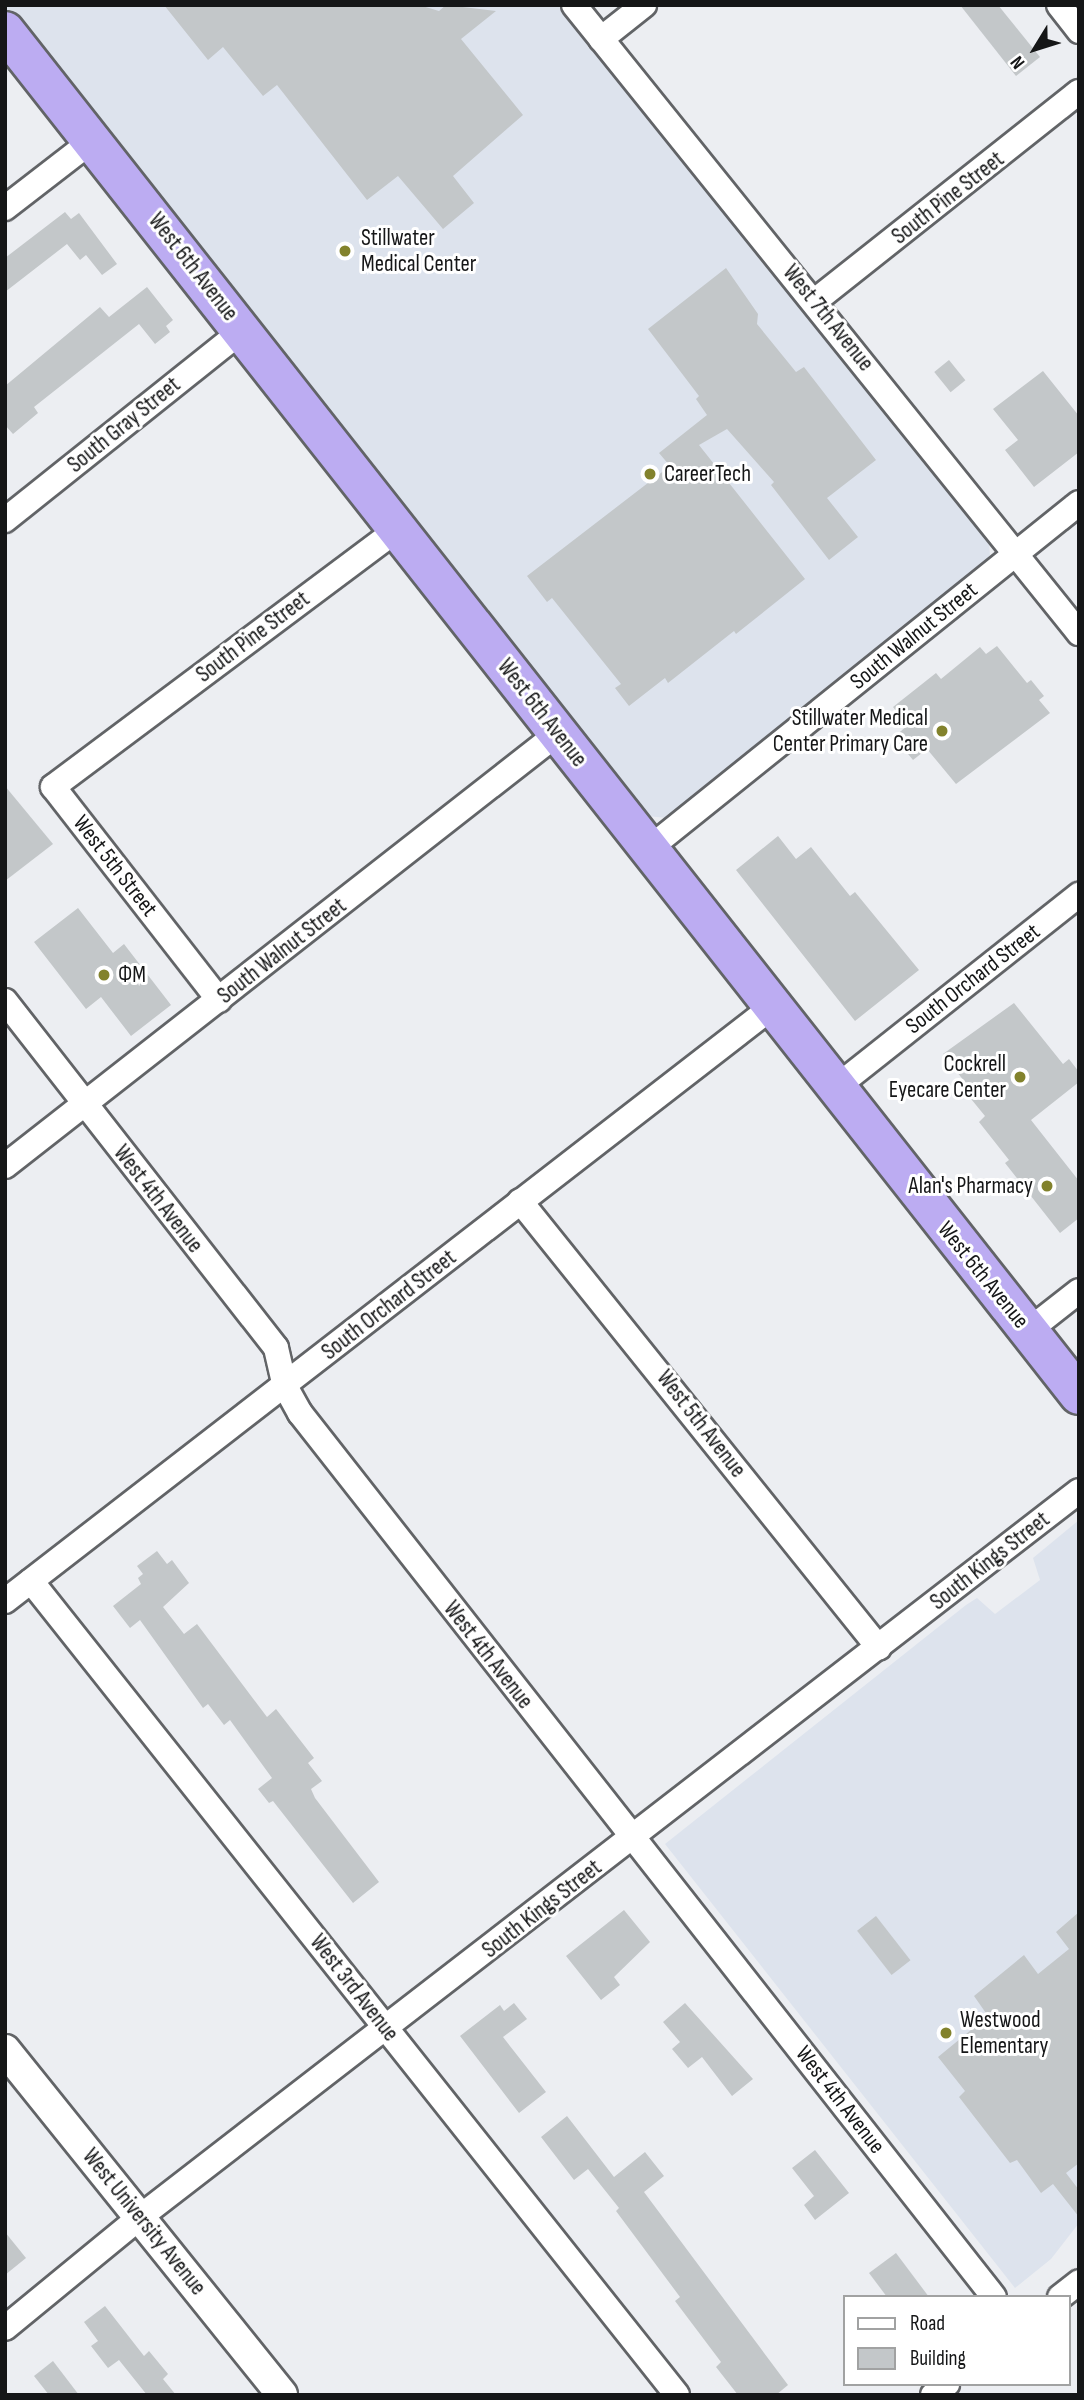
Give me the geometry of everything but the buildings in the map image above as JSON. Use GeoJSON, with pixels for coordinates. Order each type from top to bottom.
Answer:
{"type":"FeatureCollection","features":[{"type":"Feature","properties":{"kind":"highway","name":"West 6th Avenue"},"geometry":{"type":"LineString","coordinates":[[5,31],[243,330],[557,734],[651,847],[834,1089],[1079,1395]]}},
{"type":"Feature","properties":{"kind":"street","name":"West 7th Avenue"},"geometry":{"type":"LineString","coordinates":[[574,5],[815,301],[1079,633]]}},
{"type":"Feature","properties":{"kind":"street"},"geometry":{"type":"LineString","coordinates":[[601,39],[643,5]]}},
{"type":"Feature","properties":{"kind":"street"},"geometry":{"type":"LineString","coordinates":[[1059,5],[1079,31]]}},
{"type":"Feature","properties":{"kind":"street","name":"South Pine Street"},"geometry":{"type":"LineString","coordinates":[[815,301],[1079,92]]}},
{"type":"Feature","properties":{"kind":"street"},"geometry":{"type":"LineString","coordinates":[[5,208],[93,139]]}},
{"type":"Feature","properties":{"kind":"street","name":"South Gray Street"},"geometry":{"type":"LineString","coordinates":[[5,520],[243,330]]}},
{"type":"Feature","properties":{"kind":"street","name":"South Walnut Street"},"geometry":{"type":"LineString","coordinates":[[651,847],[1079,503]]}},
{"type":"Feature","properties":{"kind":"street","name":"South Pine Street"},"geometry":{"type":"LineString","coordinates":[[107,745],[398,529]]}},
{"type":"Feature","properties":{"kind":"street","name":"South Walnut Street"},"geometry":{"type":"LineString","coordinates":[[5,1166],[557,734]]}},
{"type":"Feature","properties":{"kind":"street","name":"West 5th Street"},"geometry":{"type":"LineString","coordinates":[[107,745],[53,787],[219,1000]]}},
{"type":"Feature","properties":{"kind":"street","name":"South Orchard Street"},"geometry":{"type":"LineString","coordinates":[[834,1089],[1079,895]]}},
{"type":"Feature","properties":{"kind":"street","name":"West 4th Avenue"},"geometry":{"type":"LineString","coordinates":[[5,1001],[276,1348],[285,1386],[300,1413],[992,2295]]}},
{"type":"Feature","properties":{"kind":"street","name":"South Orchard Street"},"geometry":{"type":"LineString","coordinates":[[5,1601],[771,1008]]}},
{"type":"Feature","properties":{"kind":"street","name":"West 5th Avenue"},"geometry":{"type":"LineString","coordinates":[[520,1201],[878,1648]]}},
{"type":"Feature","properties":{"kind":"street"},"geometry":{"type":"LineString","coordinates":[[1028,1331],[1079,1291]]}},
{"type":"Feature","properties":{"kind":"street","name":"South Kings Street"},"geometry":{"type":"LineString","coordinates":[[5,2328],[140,2217],[387,2029],[1079,1491]]}},
{"type":"Feature","properties":{"kind":"street","name":"West 3rd Avenue"},"geometry":{"type":"LineString","coordinates":[[31,1581],[677,2395]]}},
{"type":"Feature","properties":{"kind":"street","name":"West University Avenue"},"geometry":{"type":"LineString","coordinates":[[5,2050],[282,2395]]}},
{"type":"Feature","properties":{"kind":"street"},"geometry":{"type":"LineString","coordinates":[[1063,2295],[1079,2282]]}},
{"type":"Feature","properties":{"kind":"shaded area","name":"CareerTech"},"geometry":{"type":"Polygon","coordinates":[[[5,5],[574,5],[989,540],[990,557],[668,818],[646,816],[5,26],[5,5]]]}},
{"type":"Feature","properties":{"kind":"shaded area","name":"Westwood Elementary"},"geometry":{"type":"Polygon","coordinates":[[[1079,1520],[1079,2223],[1051,2259],[1015,2288],[665,1844],[966,1605],[977,1598],[995,1614],[1040,1580],[1033,1558],[1079,1520]]]}},
{"type":"Feature","properties":{"kind":"place","name":"Stillwater Medical Center"},"geometry":{"type":"Point","coordinates":[345,251]}},
{"type":"Feature","properties":{"kind":"place","name":"CareerTech"},"geometry":{"type":"Point","coordinates":[650,474]}},
{"type":"Feature","properties":{"kind":"place","name":"Stillwater Medical Center Primary Care"},"geometry":{"type":"Point","coordinates":[942,731]}},
{"type":"Feature","properties":{"kind":"place","name":"ΦΜ"},"geometry":{"type":"Point","coordinates":[104,975]}},
{"type":"Feature","properties":{"kind":"place","name":"Cockrell Eyecare Center"},"geometry":{"type":"Point","coordinates":[1020,1077]}},
{"type":"Feature","properties":{"kind":"place","name":"Alan's Pharmacy"},"geometry":{"type":"Point","coordinates":[1047,1186]}},
{"type":"Feature","properties":{"kind":"place","name":"Westwood Elementary"},"geometry":{"type":"Point","coordinates":[946,2033]}}]}
